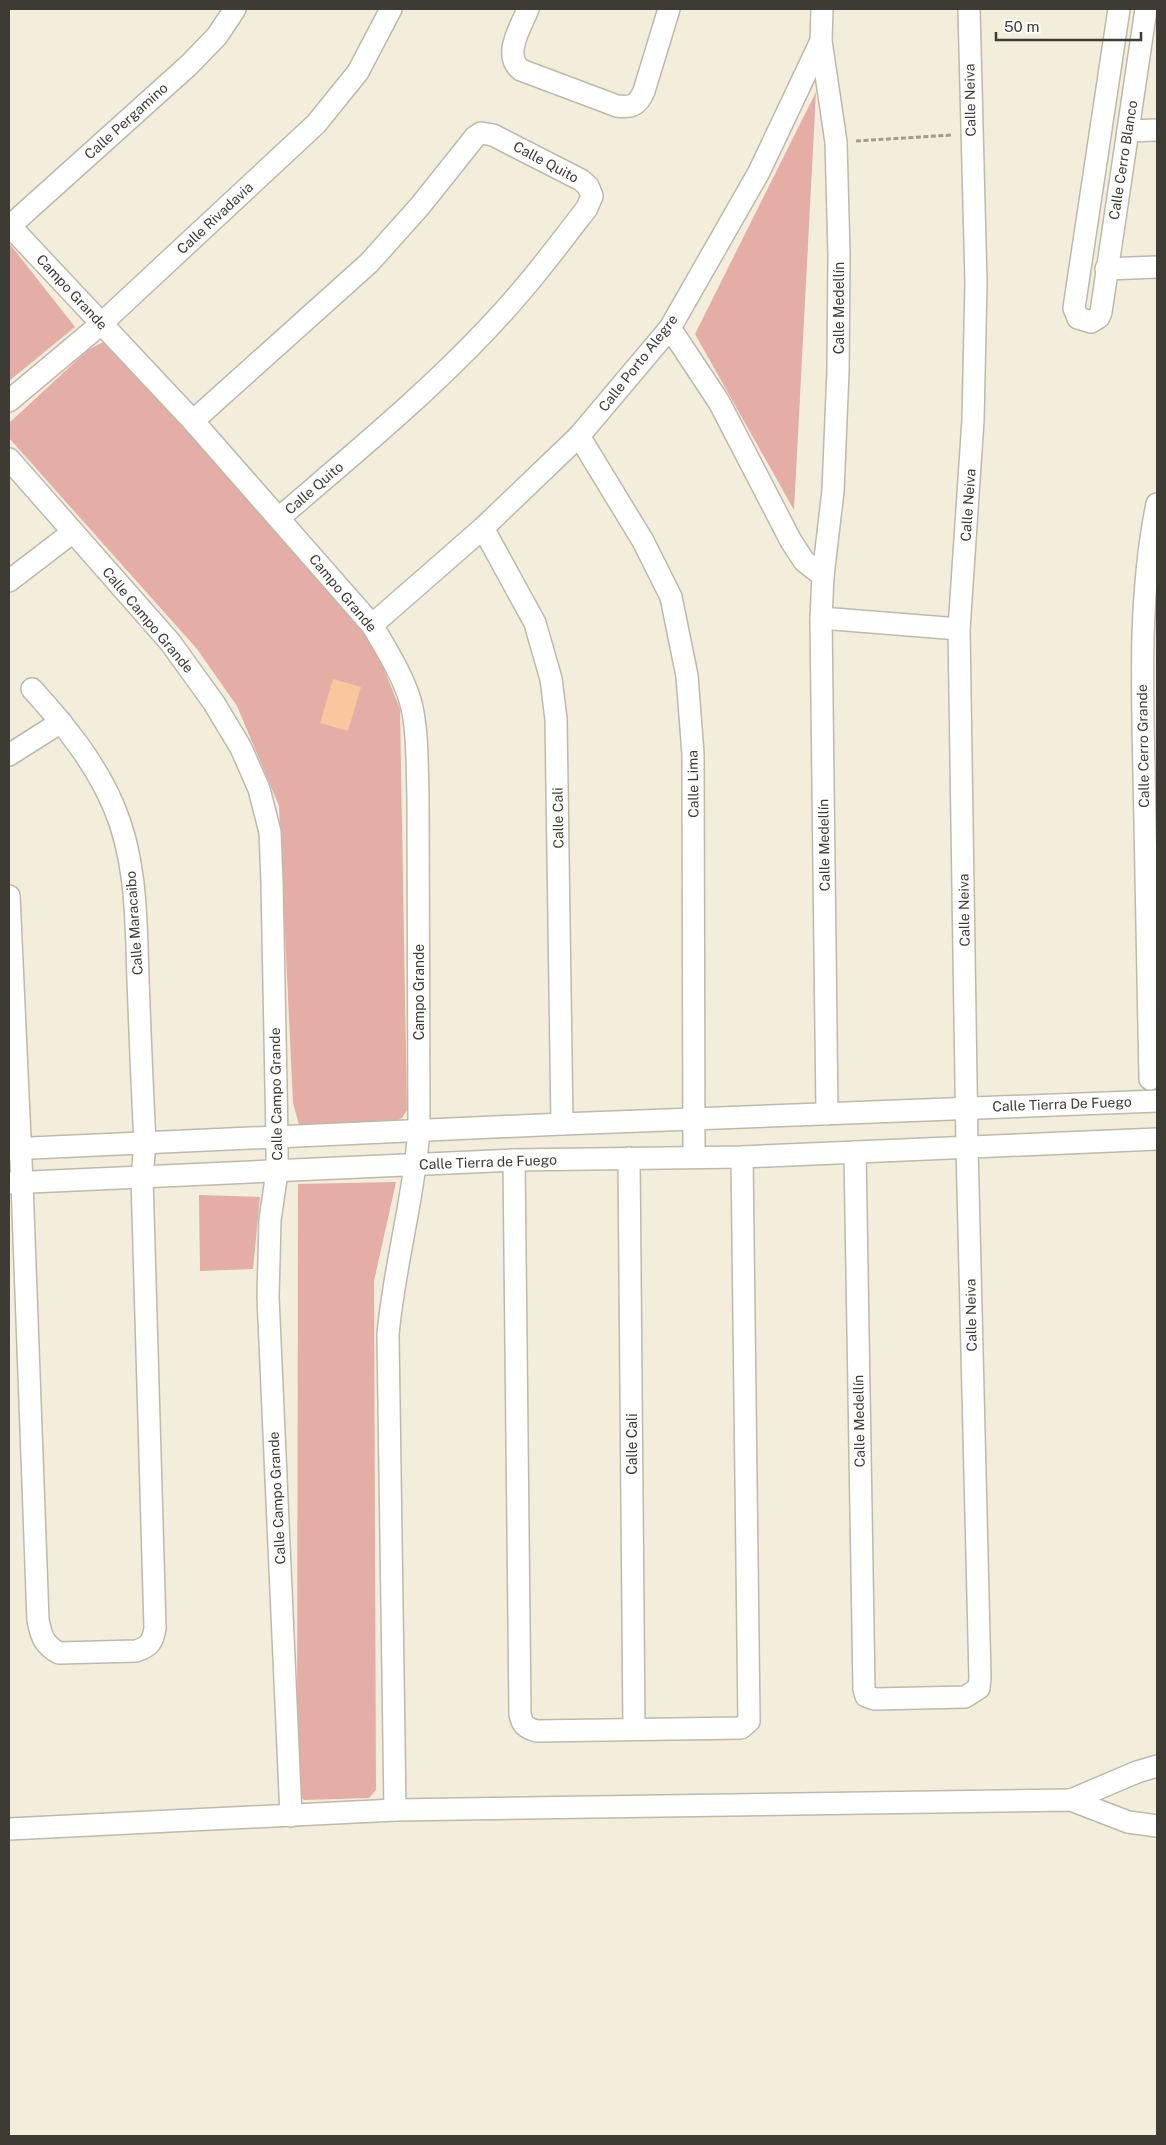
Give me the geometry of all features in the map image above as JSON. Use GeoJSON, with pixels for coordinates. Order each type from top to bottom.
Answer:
{"type":"FeatureCollection","features":[{"type":"Feature","properties":{"kind":"street","name":"Calle Pergamino"},"geometry":{"type":"LineString","coordinates":[[9,225],[189,65],[217,36],[235,9]]}},
{"type":"Feature","properties":{"kind":"street","name":"Calle Rivadavia"},"geometry":{"type":"LineString","coordinates":[[9,401],[101,324],[316,124],[358,72],[391,9]]}},
{"type":"Feature","properties":{"kind":"street"},"geometry":{"type":"LineString","coordinates":[[528,9],[511,56],[513,64],[520,70],[617,106],[629,108],[639,102],[644,92],[669,9]]}},
{"type":"Feature","properties":{"kind":"street","name":"Calle Porto Alegre"},"geometry":{"type":"LineString","coordinates":[[372,625],[483,528],[579,436],[670,328],[759,172],[821,41],[822,9]]}},
{"type":"Feature","properties":{"kind":"street","name":"Calle Neiva"},"geometry":{"type":"LineString","coordinates":[[864,1689],[866,1696],[875,1699],[965,1697],[979,1688],[959,629],[973,420],[976,283],[969,9]]}},
{"type":"Feature","properties":{"kind":"street","name":"Calle Cerro Blanco"},"geometry":{"type":"LineString","coordinates":[[1119,9],[1074,308],[1075,314],[1082,321],[1091,322],[1096,320],[1101,312],[1146,9]]}},
{"type":"Feature","properties":{"kind":"street","name":"Calle Medellín"},"geometry":{"type":"LineString","coordinates":[[821,41],[836,142],[839,254],[838,370],[833,491],[823,576],[821,618],[827,1114]]}},
{"type":"Feature","properties":{"kind":"street"},"geometry":{"type":"LineString","coordinates":[[1128,131],[1157,130]]}},
{"type":"Feature","properties":{"kind":"street","name":"Calle Quito"},"geometry":{"type":"LineString","coordinates":[[193,421],[369,262],[420,206],[475,137],[481,133],[494,134],[588,186],[592,196],[587,208],[538,272],[494,322],[448,370],[279,518]]}},
{"type":"Feature","properties":{"kind":"street","name":"Campo Grande"},"geometry":{"type":"LineString","coordinates":[[9,225],[193,421],[279,518],[372,625],[393,661],[410,701],[416,744],[418,796],[419,1130]]}},
{"type":"Feature","properties":{"kind":"street"},"geometry":{"type":"LineString","coordinates":[[1106,269],[1157,267]]}},
{"type":"Feature","properties":{"kind":"street"},"geometry":{"type":"LineString","coordinates":[[670,328],[719,402],[791,541],[804,561],[823,576]]}},
{"type":"Feature","properties":{"kind":"street","name":"Calle Lima"},"geometry":{"type":"LineString","coordinates":[[579,436],[644,541],[671,597],[688,676],[693,754],[694,1157]]}},
{"type":"Feature","properties":{"kind":"street","name":"Calle Campo Grande"},"geometry":{"type":"LineString","coordinates":[[9,459],[170,642],[214,703],[242,748],[259,789],[270,832],[277,1172],[270,1220],[268,1297],[291,1816]]}},
{"type":"Feature","properties":{"kind":"street","name":"Calle Cerro Grande"},"geometry":{"type":"LineString","coordinates":[[1150,1079],[1153,1025],[1150,675],[1144,606],[1157,504]]}},
{"type":"Feature","properties":{"kind":"street","name":"Calle Cali"},"geometry":{"type":"LineString","coordinates":[[483,528],[535,623],[552,679],[556,719],[562,1124]]}},
{"type":"Feature","properties":{"kind":"street"},"geometry":{"type":"LineString","coordinates":[[9,581],[73,532]]}},
{"type":"Feature","properties":{"kind":"street"},"geometry":{"type":"LineString","coordinates":[[821,618],[959,629]]}},
{"type":"Feature","properties":{"kind":"street","name":"Calle Maracaibo"},"geometry":{"type":"LineString","coordinates":[[15,1148],[38,1620],[42,1638],[50,1648],[60,1653],[136,1651],[146,1648],[153,1640],[155,1628],[142,1178],[145,1142],[135,895],[128,853],[114,807],[89,760],[62,722],[32,689]]}},
{"type":"Feature","properties":{"kind":"street"},"geometry":{"type":"LineString","coordinates":[[9,755],[62,722]]}},
{"type":"Feature","properties":{"kind":"street"},"geometry":{"type":"LineString","coordinates":[[9,896],[15,1148],[967,1108]]}},
{"type":"Feature","properties":{"kind":"street","name":"Calle Tierra De Fuego"},"geometry":{"type":"LineString","coordinates":[[967,1108],[1157,1100]]}},
{"type":"Feature","properties":{"kind":"street"},"geometry":{"type":"LineString","coordinates":[[395,1810],[388,1336],[393,1292],[417,1164],[419,1130]]}},
{"type":"Feature","properties":{"kind":"street"},"geometry":{"type":"LineString","coordinates":[[968,1146],[1157,1138]]}},
{"type":"Feature","properties":{"kind":"street","name":"Calle Tierra de Fuego"},"geometry":{"type":"LineString","coordinates":[[16,1183],[514,1160],[742,1158],[968,1146]]}},
{"type":"Feature","properties":{"kind":"street","name":"Calle Medellín"},"geometry":{"type":"LineString","coordinates":[[855,1152],[864,1689]]}},
{"type":"Feature","properties":{"kind":"street","name":"Calle Cali"},"geometry":{"type":"LineString","coordinates":[[629,1158],[634,1729]]}},
{"type":"Feature","properties":{"kind":"street"},"geometry":{"type":"LineString","coordinates":[[514,1160],[521,1722],[527,1728],[537,1731],[741,1728],[749,1721],[742,1158]]}},
{"type":"Feature","properties":{"kind":"street"},"geometry":{"type":"LineString","coordinates":[[1071,1800],[1137,1772],[1157,1766]]}},
{"type":"Feature","properties":{"kind":"street"},"geometry":{"type":"LineString","coordinates":[[9,1829],[395,1810],[1071,1800],[1128,1822],[1157,1826]]}},
{"type":"Feature","properties":{"kind":"path"},"geometry":{"type":"LineString","coordinates":[[836,142],[971,134]]}},
{"type":"Feature","properties":{"kind":"shaded area"},"geometry":{"type":"Polygon","coordinates":[[[816,92],[794,510],[695,334],[816,92]]]}},
{"type":"Feature","properties":{"kind":"shaded area"},"geometry":{"type":"Polygon","coordinates":[[[9,243],[75,327],[9,381],[9,243]]]}},
{"type":"Feature","properties":{"kind":"shaded area"},"geometry":{"type":"Polygon","coordinates":[[[105,341],[112,346],[362,628],[380,659],[400,709],[407,1110],[402,1118],[388,1125],[299,1125],[293,1103],[279,806],[237,706],[197,649],[9,438],[9,423],[88,350],[105,341]]]}},
{"type":"Feature","properties":{"kind":"shaded area"},"geometry":{"type":"Polygon","coordinates":[[[396,1182],[374,1281],[376,1790],[369,1798],[304,1800],[297,1792],[298,1184],[396,1182]]]}},
{"type":"Feature","properties":{"kind":"shaded area"},"geometry":{"type":"Polygon","coordinates":[[[199,1195],[260,1197],[253,1269],[200,1271],[199,1195]]]}},
{"type":"Feature","properties":{"kind":"building"},"geometry":{"type":"Polygon","coordinates":[[[333,679],[361,687],[348,731],[320,723],[333,679]]]}}]}
